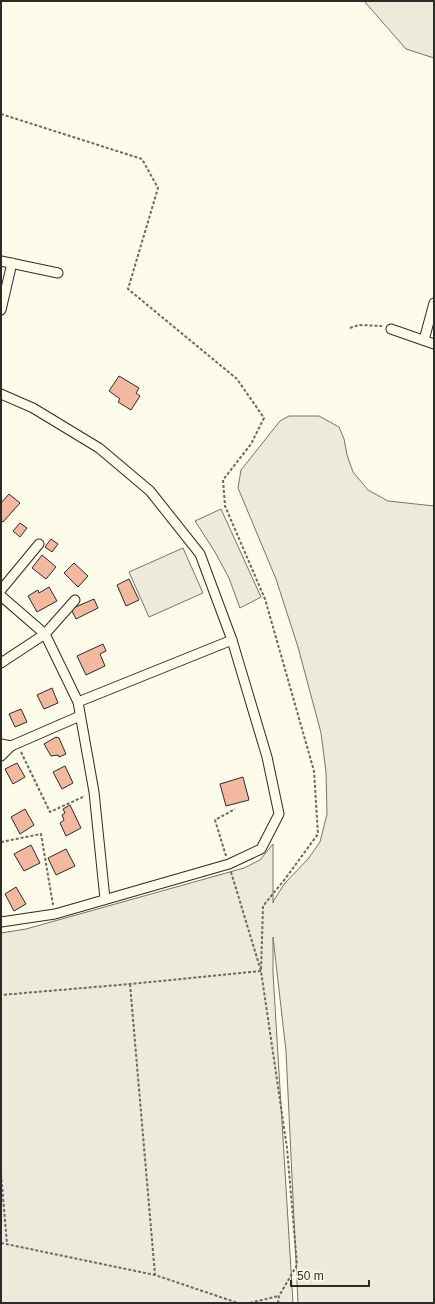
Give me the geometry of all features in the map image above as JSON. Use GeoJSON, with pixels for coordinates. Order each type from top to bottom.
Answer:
{"type":"FeatureCollection","features":[{"type":"Feature","properties":{"kind":"street"},"geometry":{"type":"LineString","coordinates":[[1,261],[58,273]]}},
{"type":"Feature","properties":{"kind":"street"},"geometry":{"type":"LineString","coordinates":[[1,310],[12,263]]}},
{"type":"Feature","properties":{"kind":"street"},"geometry":{"type":"LineString","coordinates":[[424,340],[434,303]]}},
{"type":"Feature","properties":{"kind":"street"},"geometry":{"type":"LineString","coordinates":[[391,329],[434,344]]}},
{"type":"Feature","properties":{"kind":"street"},"geometry":{"type":"LineString","coordinates":[[1,394],[33,408],[99,448],[150,491],[200,554],[232,640],[267,757],[279,814],[261,849],[229,864],[55,914],[1,922]]}},
{"type":"Feature","properties":{"kind":"street"},"geometry":{"type":"LineString","coordinates":[[1,590],[39,544]]}},
{"type":"Feature","properties":{"kind":"street"},"geometry":{"type":"LineString","coordinates":[[1,596],[45,634],[78,702],[94,792],[105,899]]}},
{"type":"Feature","properties":{"kind":"street"},"geometry":{"type":"LineString","coordinates":[[1,663],[45,634],[75,600]]}},
{"type":"Feature","properties":{"kind":"street"},"geometry":{"type":"LineString","coordinates":[[78,702],[232,640]]}},
{"type":"Feature","properties":{"kind":"street"},"geometry":{"type":"LineString","coordinates":[[1,756],[14,745],[80,716]]}},
{"type":"Feature","properties":{"kind":"street"},"geometry":{"type":"LineString","coordinates":[[1,744],[14,745]]}},
{"type":"Feature","properties":{"kind":"path"},"geometry":{"type":"LineString","coordinates":[[1,114],[142,159],[158,188],[128,289],[236,379],[264,418],[251,444],[223,480],[225,506],[265,599],[314,771],[318,834],[263,906],[261,971]]}},
{"type":"Feature","properties":{"kind":"path"},"geometry":{"type":"LineString","coordinates":[[350,328],[359,325],[378,325],[391,329]]}},
{"type":"Feature","properties":{"kind":"path"},"geometry":{"type":"LineString","coordinates":[[14,745],[50,812],[94,792]]}},
{"type":"Feature","properties":{"kind":"path"},"geometry":{"type":"LineString","coordinates":[[235,809],[215,820],[261,971],[287,1148],[297,1266],[279,1296],[278,1303]]}},
{"type":"Feature","properties":{"kind":"path"},"geometry":{"type":"LineString","coordinates":[[1,842],[41,834],[55,914]]}},
{"type":"Feature","properties":{"kind":"path"},"geometry":{"type":"LineString","coordinates":[[1,995],[261,971]]}},
{"type":"Feature","properties":{"kind":"path"},"geometry":{"type":"LineString","coordinates":[[130,984],[155,1275]]}},
{"type":"Feature","properties":{"kind":"path"},"geometry":{"type":"LineString","coordinates":[[1,1174],[7,1244]]}},
{"type":"Feature","properties":{"kind":"path"},"geometry":{"type":"LineString","coordinates":[[1,1243],[155,1275],[238,1303]]}},
{"type":"Feature","properties":{"kind":"path"},"geometry":{"type":"LineString","coordinates":[[250,1303],[279,1296]]}},
{"type":"Feature","properties":{"kind":"shaded area"},"geometry":{"type":"Polygon","coordinates":[[[364,1],[434,1],[434,58],[406,49],[364,1]]]}},
{"type":"Feature","properties":{"kind":"shaded area"},"geometry":{"type":"Polygon","coordinates":[[[289,416],[319,416],[339,427],[344,439],[347,455],[353,472],[368,490],[388,501],[434,506],[434,1303],[298,1303],[286,1051],[273,937],[273,973],[293,1303],[1,1303],[1,933],[26,929],[244,868],[260,860],[273,844],[273,903],[285,883],[308,859],[320,842],[327,814],[326,772],[321,733],[298,647],[276,579],[238,488],[241,470],[280,421],[289,416]]]}},
{"type":"Feature","properties":{"kind":"shaded area"},"geometry":{"type":"Polygon","coordinates":[[[221,509],[261,597],[240,608],[229,578],[215,552],[195,521],[221,509]]]}},
{"type":"Feature","properties":{"kind":"shaded area"},"geometry":{"type":"Polygon","coordinates":[[[183,548],[203,593],[149,617],[129,572],[183,548]]]}},
{"type":"Feature","properties":{"kind":"building"},"geometry":{"type":"Polygon","coordinates":[[[119,376],[139,388],[136,393],[140,396],[131,410],[118,402],[120,399],[109,391],[119,376]]]}},
{"type":"Feature","properties":{"kind":"building"},"geometry":{"type":"Polygon","coordinates":[[[9,494],[20,503],[3,522],[1,520],[1,503],[9,494]]]}},
{"type":"Feature","properties":{"kind":"building"},"geometry":{"type":"Polygon","coordinates":[[[20,523],[27,528],[20,537],[13,531],[20,523]]]}},
{"type":"Feature","properties":{"kind":"building"},"geometry":{"type":"Polygon","coordinates":[[[51,539],[58,544],[52,552],[45,547],[51,539]]]}},
{"type":"Feature","properties":{"kind":"building"},"geometry":{"type":"Polygon","coordinates":[[[42,555],[56,567],[46,579],[32,568],[42,555]]]}},
{"type":"Feature","properties":{"kind":"building"},"geometry":{"type":"Polygon","coordinates":[[[74,563],[88,576],[78,587],[64,573],[74,563]]]}},
{"type":"Feature","properties":{"kind":"building"},"geometry":{"type":"Polygon","coordinates":[[[129,579],[139,600],[126,606],[117,585],[129,579]]]}},
{"type":"Feature","properties":{"kind":"building"},"geometry":{"type":"Polygon","coordinates":[[[49,587],[57,601],[37,612],[28,596],[38,590],[39,593],[49,587]]]}},
{"type":"Feature","properties":{"kind":"building"},"geometry":{"type":"Polygon","coordinates":[[[94,599],[98,608],[76,619],[71,609],[94,599]]]}},
{"type":"Feature","properties":{"kind":"building"},"geometry":{"type":"Polygon","coordinates":[[[103,644],[106,651],[100,654],[105,666],[86,675],[77,656],[103,644]]]}},
{"type":"Feature","properties":{"kind":"building"},"geometry":{"type":"Polygon","coordinates":[[[52,688],[58,703],[44,709],[37,695],[52,688]]]}},
{"type":"Feature","properties":{"kind":"building"},"geometry":{"type":"Polygon","coordinates":[[[21,709],[27,722],[15,727],[9,714],[21,709]]]}},
{"type":"Feature","properties":{"kind":"building"},"geometry":{"type":"Polygon","coordinates":[[[56,737],[59,738],[66,754],[59,757],[58,755],[51,756],[44,744],[56,737]]]}},
{"type":"Feature","properties":{"kind":"building"},"geometry":{"type":"Polygon","coordinates":[[[17,763],[25,777],[13,784],[5,769],[17,763]]]}},
{"type":"Feature","properties":{"kind":"building"},"geometry":{"type":"Polygon","coordinates":[[[65,766],[73,783],[62,789],[53,772],[65,766]]]}},
{"type":"Feature","properties":{"kind":"building"},"geometry":{"type":"Polygon","coordinates":[[[243,777],[249,800],[226,806],[220,784],[243,777]]]}},
{"type":"Feature","properties":{"kind":"building"},"geometry":{"type":"Polygon","coordinates":[[[70,805],[81,828],[66,836],[60,823],[64,820],[62,815],[65,813],[63,809],[70,805]]]}},
{"type":"Feature","properties":{"kind":"building"},"geometry":{"type":"Polygon","coordinates":[[[25,809],[34,825],[20,834],[11,817],[25,809]]]}},
{"type":"Feature","properties":{"kind":"building"},"geometry":{"type":"Polygon","coordinates":[[[31,845],[40,863],[24,871],[14,854],[31,845]]]}},
{"type":"Feature","properties":{"kind":"building"},"geometry":{"type":"Polygon","coordinates":[[[66,849],[75,866],[56,875],[48,858],[66,849]]]}},
{"type":"Feature","properties":{"kind":"building"},"geometry":{"type":"Polygon","coordinates":[[[16,887],[26,904],[14,911],[5,894],[16,887]]]}}]}
